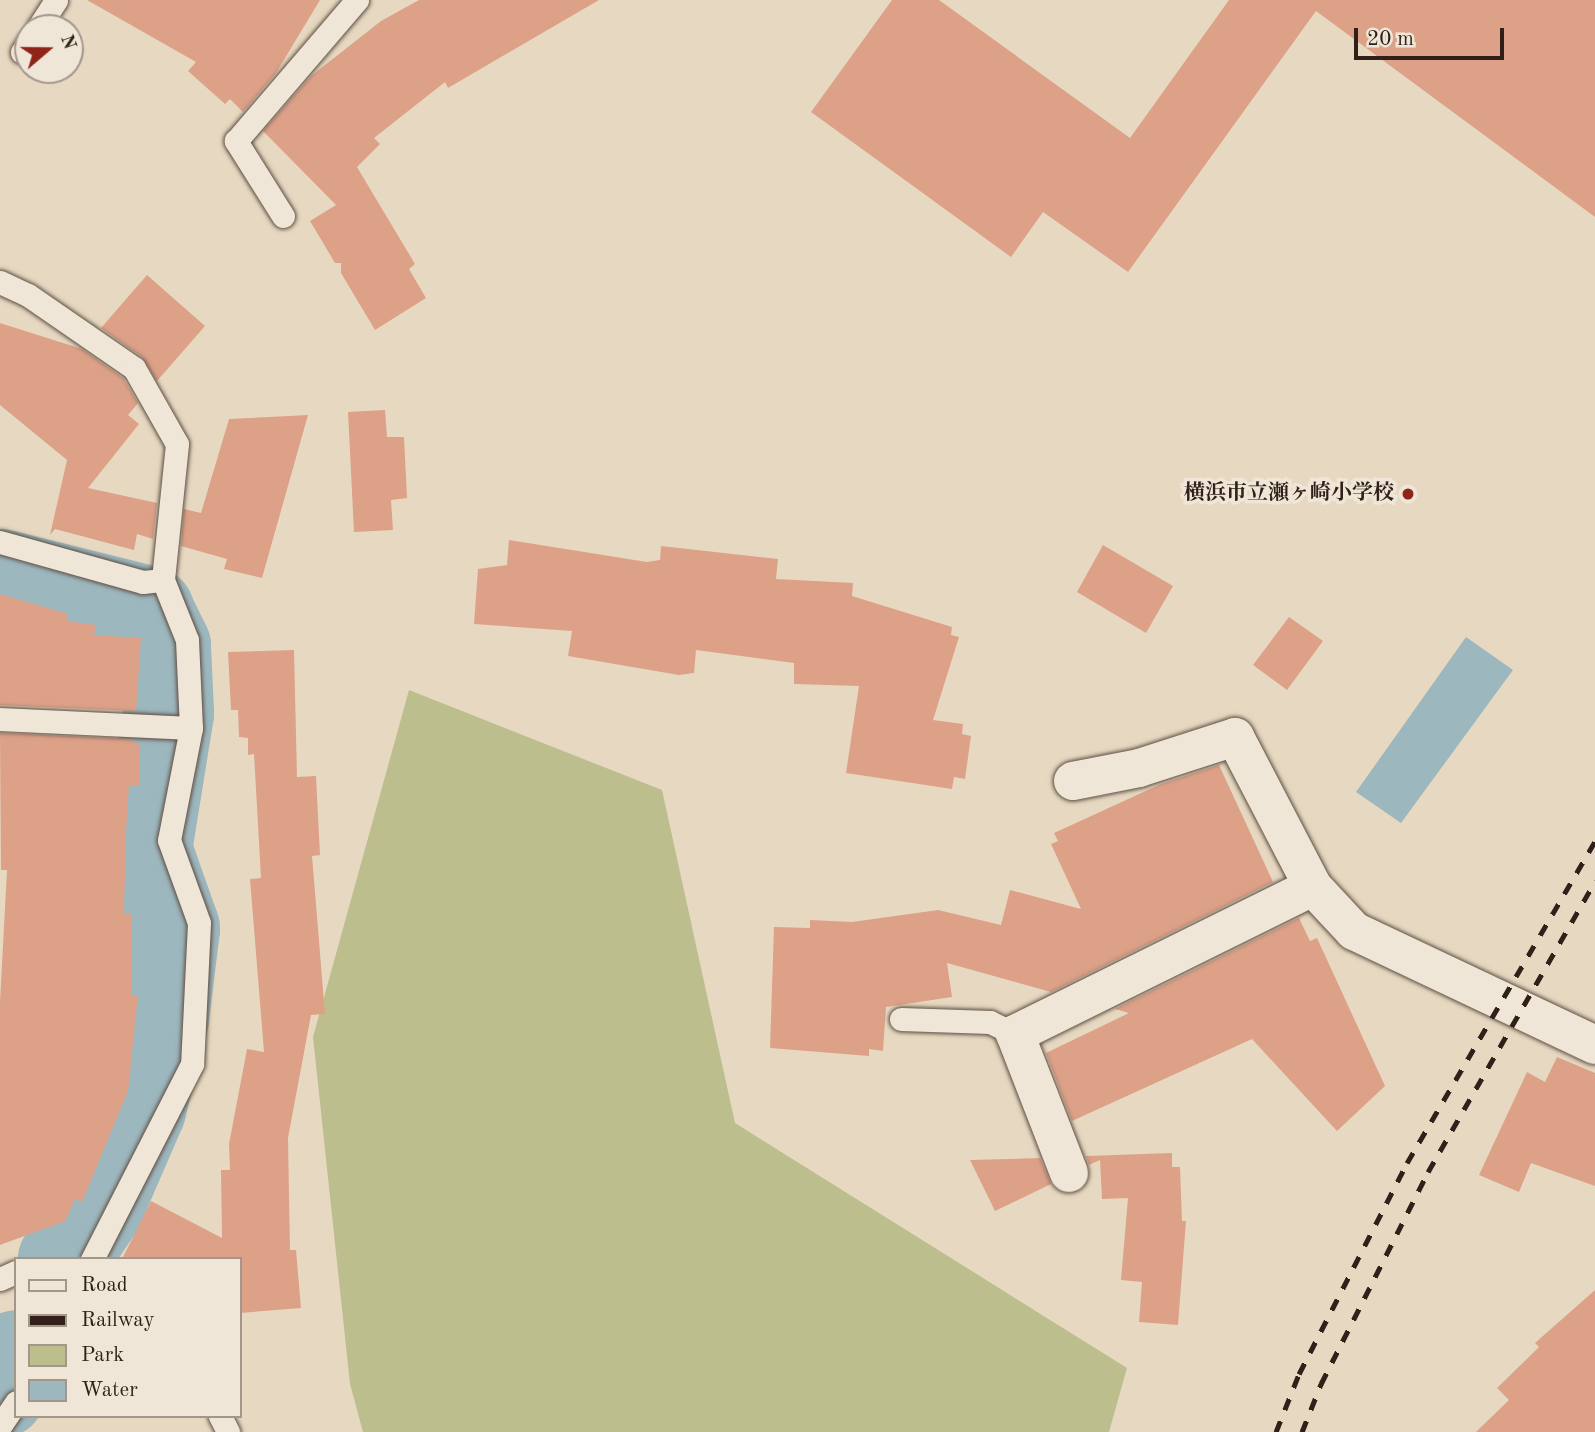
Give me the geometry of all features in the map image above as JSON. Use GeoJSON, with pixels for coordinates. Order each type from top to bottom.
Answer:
{"type":"FeatureCollection","features":[{"type":"Feature","properties":{"kind":"street"},"geometry":{"type":"LineString","coordinates":[[1073,780],[1139,768],[1235,737],[1313,887],[1354,931],[1595,1045]]}},
{"type":"Feature","properties":{"kind":"street"},"geometry":{"type":"LineString","coordinates":[[1069,1173],[1015,1034],[1313,887]]}},
{"type":"Feature","properties":{"kind":"lane"},"geometry":{"type":"LineString","coordinates":[[283,216],[236,141],[357,0]]}},
{"type":"Feature","properties":{"kind":"lane"},"geometry":{"type":"LineString","coordinates":[[0,282],[28,295],[134,368],[177,444],[163,580],[187,640],[189,728],[169,840],[200,923],[192,1064],[93,1257]]}},
{"type":"Feature","properties":{"kind":"lane"},"geometry":{"type":"LineString","coordinates":[[0,542],[143,582],[163,580]]}},
{"type":"Feature","properties":{"kind":"lane"},"geometry":{"type":"LineString","coordinates":[[0,719],[189,728]]}},
{"type":"Feature","properties":{"kind":"lane"},"geometry":{"type":"LineString","coordinates":[[901,1019],[990,1022],[1015,1034]]}},
{"type":"Feature","properties":{"kind":"lane"},"geometry":{"type":"LineString","coordinates":[[0,1426],[14,1405]]}},
{"type":"Feature","properties":{"kind":"green space"},"geometry":{"type":"Polygon","coordinates":[[[409,690],[662,790],[735,1123],[1127,1368],[1109,1432],[363,1432],[350,1384],[313,1037],[409,690]]]}},
{"type":"Feature","properties":{"kind":"water"},"geometry":{"type":"Polygon","coordinates":[[[1466,637],[1513,670],[1401,823],[1356,792],[1466,637]]]}},
{"type":"Feature","properties":{"kind":"building"},"geometry":{"type":"Polygon","coordinates":[[[87,0],[320,0],[276,73],[243,112],[230,99],[225,104],[188,71],[196,62],[87,0]]]}},
{"type":"Feature","properties":{"kind":"building"},"geometry":{"type":"Polygon","coordinates":[[[419,0],[599,0],[448,88],[445,82],[374,138],[380,144],[357,167],[415,264],[409,269],[426,298],[375,330],[341,273],[341,263],[335,263],[310,221],[336,205],[263,131],[311,76],[381,21],[419,0]]]}},
{"type":"Feature","properties":{"kind":"building"},"geometry":{"type":"Polygon","coordinates":[[[892,0],[939,0],[1130,138],[1229,0],[1595,0],[1595,217],[1316,11],[1128,272],[1043,212],[1011,257],[811,112],[892,0]]]}},
{"type":"Feature","properties":{"kind":"building"},"geometry":{"type":"Polygon","coordinates":[[[147,275],[205,326],[157,381],[142,357],[101,328],[147,275]]]}},
{"type":"Feature","properties":{"kind":"building"},"geometry":{"type":"Polygon","coordinates":[[[0,323],[82,349],[123,378],[138,403],[128,415],[139,424],[88,488],[157,503],[153,539],[137,534],[134,550],[55,529],[50,535],[67,460],[0,405],[0,323]]]}},
{"type":"Feature","properties":{"kind":"building"},"geometry":{"type":"Polygon","coordinates":[[[385,410],[387,437],[404,437],[407,498],[391,500],[393,530],[354,532],[348,412],[385,410]]]}},
{"type":"Feature","properties":{"kind":"building"},"geometry":{"type":"Polygon","coordinates":[[[308,415],[262,578],[224,569],[227,559],[181,546],[184,509],[201,513],[229,419],[308,415]]]}},
{"type":"Feature","properties":{"kind":"building"},"geometry":{"type":"Polygon","coordinates":[[[509,540],[647,562],[660,560],[661,546],[778,559],[776,579],[853,583],[852,596],[952,627],[951,635],[959,637],[933,720],[963,724],[962,734],[971,736],[965,779],[954,777],[952,789],[846,773],[859,686],[794,684],[794,663],[696,650],[694,673],[679,675],[568,656],[572,631],[474,624],[478,569],[507,565],[509,540]]]}},
{"type":"Feature","properties":{"kind":"building"},"geometry":{"type":"Polygon","coordinates":[[[1103,545],[1173,586],[1146,633],[1077,592],[1103,545]]]}},
{"type":"Feature","properties":{"kind":"building"},"geometry":{"type":"Polygon","coordinates":[[[0,594],[68,614],[67,621],[96,625],[94,635],[141,638],[136,711],[0,705],[0,594]]]}},
{"type":"Feature","properties":{"kind":"building"},"geometry":{"type":"Polygon","coordinates":[[[1289,617],[1323,641],[1287,690],[1253,665],[1289,617]]]}},
{"type":"Feature","properties":{"kind":"building"},"geometry":{"type":"Polygon","coordinates":[[[294,650],[297,777],[316,776],[320,855],[312,856],[325,1014],[311,1015],[288,1138],[290,1250],[296,1250],[301,1308],[242,1313],[242,1257],[123,1257],[151,1201],[222,1238],[221,1170],[230,1170],[229,1144],[247,1049],[264,1052],[250,879],[261,878],[254,754],[248,755],[248,738],[239,737],[238,710],[231,710],[228,652],[294,650]]]}},
{"type":"Feature","properties":{"kind":"building"},"geometry":{"type":"Polygon","coordinates":[[[0,733],[134,739],[133,744],[140,744],[139,786],[129,785],[126,831],[124,913],[132,913],[132,995],[138,995],[128,1091],[82,1202],[75,1199],[65,1221],[0,1245],[0,1002],[7,870],[1,870],[0,733]]]}},
{"type":"Feature","properties":{"kind":"building"},"geometry":{"type":"Polygon","coordinates":[[[1219,765],[1273,882],[1051,992],[947,963],[952,997],[886,1007],[883,1051],[869,1049],[869,1056],[770,1048],[774,927],[810,928],[810,920],[852,922],[938,910],[1001,925],[1010,890],[1081,909],[1051,844],[1058,841],[1054,833],[1161,784],[1219,765]]]}},
{"type":"Feature","properties":{"kind":"building"},"geometry":{"type":"Polygon","coordinates":[[[1299,918],[1310,941],[1317,938],[1385,1086],[1337,1131],[1252,1039],[1072,1121],[1046,1053],[1129,1013],[1115,1009],[1299,918]]]}},
{"type":"Feature","properties":{"kind":"building"},"geometry":{"type":"Polygon","coordinates":[[[1557,1057],[1595,1073],[1595,1186],[1531,1163],[1519,1192],[1479,1175],[1527,1072],[1545,1082],[1557,1057]]]}},
{"type":"Feature","properties":{"kind":"building"},"geometry":{"type":"Polygon","coordinates":[[[1172,1153],[1172,1167],[1180,1167],[1182,1221],[1186,1221],[1178,1325],[1139,1322],[1142,1282],[1121,1280],[1128,1198],[1102,1199],[1100,1160],[1089,1165],[1086,1156],[1172,1153]]]}},
{"type":"Feature","properties":{"kind":"building"},"geometry":{"type":"Polygon","coordinates":[[[1040,1158],[1051,1184],[995,1211],[970,1160],[1040,1158]]]}},
{"type":"Feature","properties":{"kind":"building"},"geometry":{"type":"Polygon","coordinates":[[[1595,1290],[1595,1432],[1476,1432],[1509,1400],[1497,1388],[1539,1347],[1535,1343],[1595,1290]]]}},
{"type":"Feature","properties":{"kind":"waterway"},"geometry":{"type":"LineString","coordinates":[[0,574],[148,611],[165,646],[168,713],[146,849],[174,928],[163,1018],[140,1109],[98,1206],[64,1257]]}},
{"type":"Feature","properties":{"kind":"waterway"},"geometry":{"type":"LineString","coordinates":[[0,1392],[14,1360]]}},
{"type":"Feature","properties":{"kind":"railway"},"geometry":{"type":"LineString","coordinates":[[1276,1432],[1299,1374],[1407,1163],[1595,841]]}},
{"type":"Feature","properties":{"kind":"railway"},"geometry":{"type":"LineString","coordinates":[[1302,1432],[1321,1384],[1428,1172],[1595,881]]}},
{"type":"Feature","properties":{"kind":"place","name":"横浜市立瀬ヶ崎小学校"},"geometry":{"type":"Point","coordinates":[1408,494]}}]}
